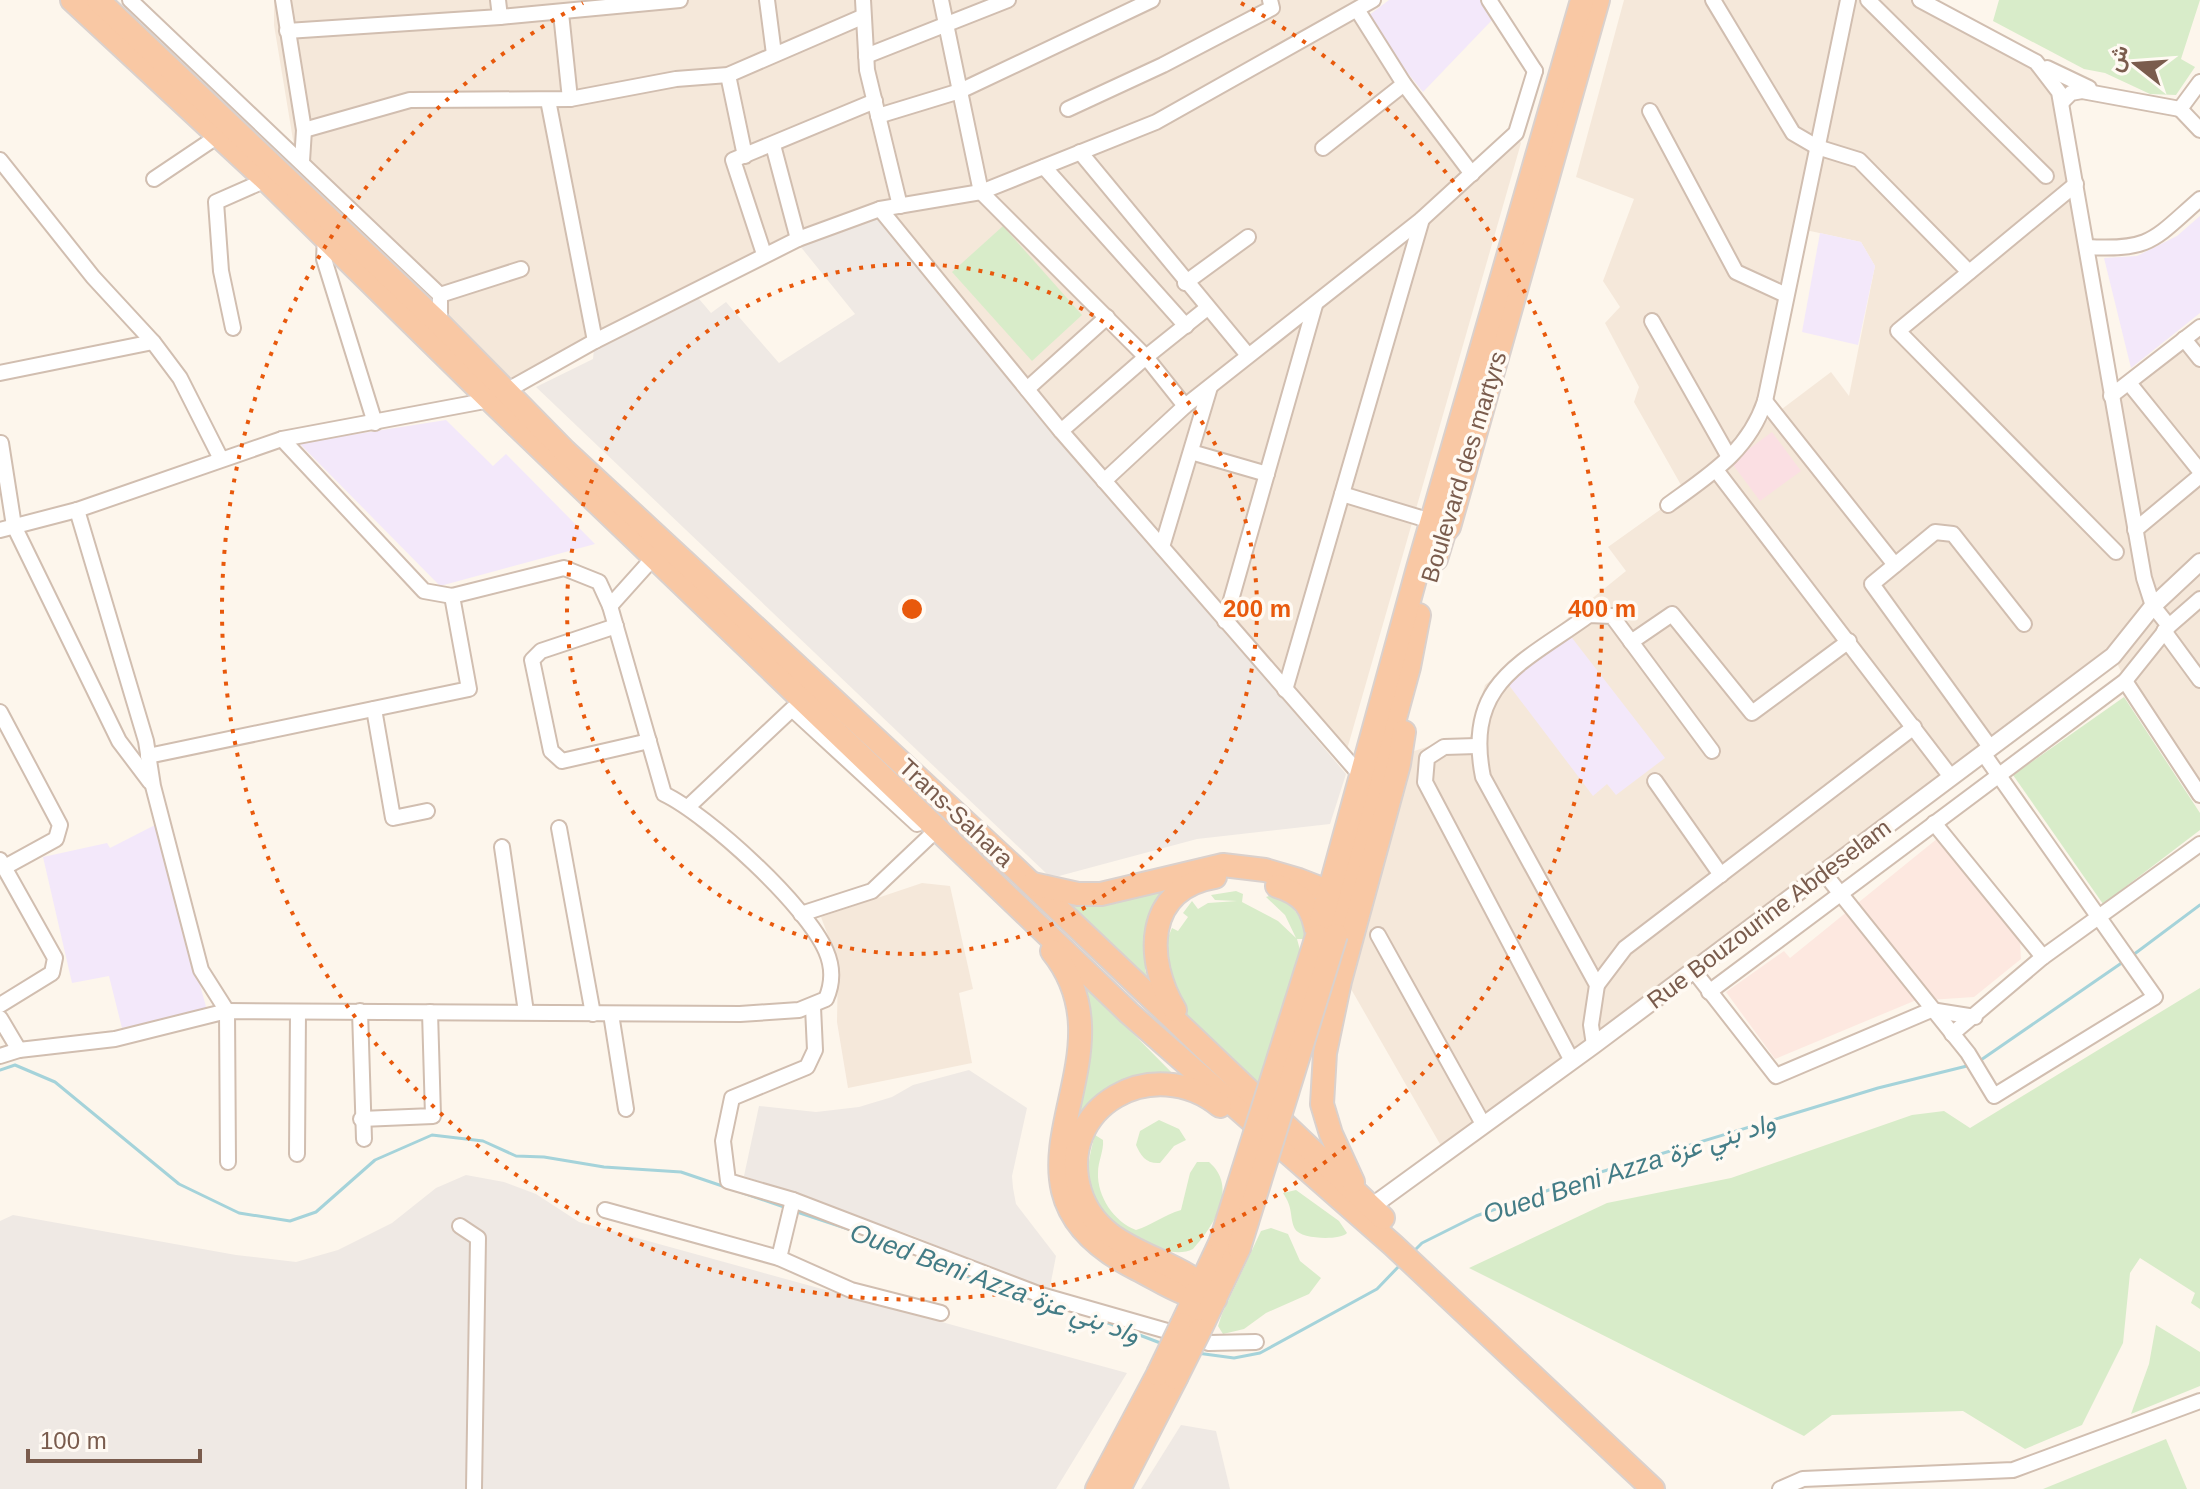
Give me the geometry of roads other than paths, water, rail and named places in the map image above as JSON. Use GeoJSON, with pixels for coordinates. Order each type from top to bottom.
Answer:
{"type":"FeatureCollection","features":[{"type":"Feature","properties":{"kind":"highway"},"geometry":{"type":"LineString","coordinates":[[72,0],[325,237],[500,395]]}},
{"type":"Feature","properties":{"kind":"highway"},"geometry":{"type":"LineString","coordinates":[[98,0],[440,324],[500,395],[654,557],[1129,1013],[1250,1123],[1398,1241],[1671,1489]]}},
{"type":"Feature","properties":{"kind":"highway","name":"Boulevard des martyrs"},"geometry":{"type":"LineString","coordinates":[[1335,899],[1409,667],[1418,621],[1444,533],[1449,527],[1570,70],[1582,0]]}},
{"type":"Feature","properties":{"kind":"highway","name":"Boulevard des martyrs"},"geometry":{"type":"LineString","coordinates":[[1335,899],[1340,852],[1431,521],[1570,70],[1598,0]]}},
{"type":"Feature","properties":{"kind":"highway","name":"Trans-Sahara"},"geometry":{"type":"LineString","coordinates":[[500,395],[565,451],[1032,884],[1366,1202],[1398,1241]]}},
{"type":"Feature","properties":{"kind":"highway"},"geometry":{"type":"LineString","coordinates":[[1366,1202],[1331,1134],[1322,1104],[1325,1053],[1340,981],[1399,764],[1409,667]]}},
{"type":"Feature","properties":{"kind":"highway"},"geometry":{"type":"LineString","coordinates":[[1190,1035],[1161,987],[1155,966],[1153,941],[1161,916],[1173,900],[1202,880],[1224,876],[1299,886],[1340,852]]}},
{"type":"Feature","properties":{"kind":"highway"},"geometry":{"type":"LineString","coordinates":[[1032,884],[1078,894],[1101,894],[1223,865],[1265,870],[1335,899],[1230,1244],[1203,1293],[1119,1489]]}},
{"type":"Feature","properties":{"kind":"highway"},"geometry":{"type":"LineString","coordinates":[[1299,886],[1314,919],[1326,936]]}},
{"type":"Feature","properties":{"kind":"highway"},"geometry":{"type":"LineString","coordinates":[[1009,897],[1068,974],[1082,1019],[1081,1048],[1060,1145],[1060,1179],[1072,1212],[1089,1235],[1119,1260],[1203,1293]]}},
{"type":"Feature","properties":{"kind":"highway"},"geometry":{"type":"LineString","coordinates":[[1203,1293],[1166,1266],[1131,1250],[1108,1231],[1086,1205],[1079,1187],[1078,1159],[1086,1128],[1111,1098],[1145,1083],[1170,1085],[1205,1097],[1250,1123]]}},
{"type":"Feature","properties":{"kind":"highway"},"geometry":{"type":"LineString","coordinates":[[1166,1266],[1196,1260],[1230,1244]]}},
{"type":"Feature","properties":{"kind":"highway"},"geometry":{"type":"LineString","coordinates":[[1424,1265],[1653,1489]]}},
{"type":"Feature","properties":{"kind":"highway"},"geometry":{"type":"LineString","coordinates":[[1097,1489],[1167,1376]]}},
{"type":"Feature","properties":{"kind":"street"},"geometry":{"type":"LineString","coordinates":[[130,0],[440,295],[440,324]]}},
{"type":"Feature","properties":{"kind":"street"},"geometry":{"type":"LineString","coordinates":[[283,0],[304,130],[302,161]]}},
{"type":"Feature","properties":{"kind":"street"},"geometry":{"type":"LineString","coordinates":[[498,0],[500,17]]}},
{"type":"Feature","properties":{"kind":"street"},"geometry":{"type":"LineString","coordinates":[[287,31],[561,13],[680,0]]}},
{"type":"Feature","properties":{"kind":"street"},"geometry":{"type":"LineString","coordinates":[[767,0],[774,54]]}},
{"type":"Feature","properties":{"kind":"street"},"geometry":{"type":"LineString","coordinates":[[863,0],[866,56],[900,206]]}},
{"type":"Feature","properties":{"kind":"street"},"geometry":{"type":"LineString","coordinates":[[941,0],[981,192],[1146,357],[1185,406]]}},
{"type":"Feature","properties":{"kind":"street"},"geometry":{"type":"LineString","coordinates":[[866,56],[1008,0]]}},
{"type":"Feature","properties":{"kind":"street"},"geometry":{"type":"LineString","coordinates":[[764,254],[733,160],[877,108],[960,91],[1152,0]]}},
{"type":"Feature","properties":{"kind":"street"},"geometry":{"type":"LineString","coordinates":[[1068,109],[1163,65],[1272,8],[1270,0]]}},
{"type":"Feature","properties":{"kind":"street"},"geometry":{"type":"LineString","coordinates":[[7,528],[77,510],[282,439],[375,423],[500,395],[595,341],[798,239],[880,209],[981,192],[1156,122],[1373,0]]}},
{"type":"Feature","properties":{"kind":"street"},"geometry":{"type":"LineString","coordinates":[[1104,481],[1247,354],[1315,305],[1422,219],[1516,133],[1535,71],[1489,0]]}},
{"type":"Feature","properties":{"kind":"street"},"geometry":{"type":"LineString","coordinates":[[1713,0],[1793,133],[1817,147],[1859,160],[1969,272]]}},
{"type":"Feature","properties":{"kind":"street"},"geometry":{"type":"LineString","coordinates":[[1668,505],[1716,470],[1756,429],[1765,401],[1848,0]]}},
{"type":"Feature","properties":{"kind":"street"},"geometry":{"type":"LineString","coordinates":[[1868,0],[2046,176]]}},
{"type":"Feature","properties":{"kind":"street"},"geometry":{"type":"LineString","coordinates":[[1920,0],[2036,62],[2104,94]]}},
{"type":"Feature","properties":{"kind":"street"},"geometry":{"type":"LineString","coordinates":[[1358,11],[1404,84],[1472,174]]}},
{"type":"Feature","properties":{"kind":"street"},"geometry":{"type":"LineString","coordinates":[[561,13],[570,99]]}},
{"type":"Feature","properties":{"kind":"street"},"geometry":{"type":"LineString","coordinates":[[304,130],[410,100],[570,99],[676,79],[728,75],[862,17]]}},
{"type":"Feature","properties":{"kind":"street"},"geometry":{"type":"LineString","coordinates":[[2036,62],[2050,75],[2062,102],[2135,530],[2153,606],[2200,680]]}},
{"type":"Feature","properties":{"kind":"street"},"geometry":{"type":"LineString","coordinates":[[1535,71],[1570,70]]}},
{"type":"Feature","properties":{"kind":"street"},"geometry":{"type":"LineString","coordinates":[[728,75],[745,156]]}},
{"type":"Feature","properties":{"kind":"street"},"geometry":{"type":"LineString","coordinates":[[2180,109],[2200,82]]}},
{"type":"Feature","properties":{"kind":"street"},"geometry":{"type":"LineString","coordinates":[[1323,148],[1404,84]]}},
{"type":"Feature","properties":{"kind":"street"},"geometry":{"type":"LineString","coordinates":[[2062,102],[2071,93],[2104,94],[2180,109],[2200,130]]}},
{"type":"Feature","properties":{"kind":"street"},"geometry":{"type":"LineString","coordinates":[[548,100],[595,341]]}},
{"type":"Feature","properties":{"kind":"street"},"geometry":{"type":"LineString","coordinates":[[1650,111],[1736,272],[1786,295]]}},
{"type":"Feature","properties":{"kind":"street"},"geometry":{"type":"LineString","coordinates":[[154,179],[218,136]]}},
{"type":"Feature","properties":{"kind":"street"},"geometry":{"type":"LineString","coordinates":[[773,145],[798,239]]}},
{"type":"Feature","properties":{"kind":"street"},"geometry":{"type":"LineString","coordinates":[[1080,152],[1206,309],[1247,354]]}},
{"type":"Feature","properties":{"kind":"street"},"geometry":{"type":"LineString","coordinates":[[0,160],[93,277],[153,342],[180,378],[221,459]]}},
{"type":"Feature","properties":{"kind":"street"},"geometry":{"type":"LineString","coordinates":[[1044,167],[1186,326]]}},
{"type":"Feature","properties":{"kind":"street"},"geometry":{"type":"LineString","coordinates":[[233,328],[221,271],[216,202],[266,180]]}},
{"type":"Feature","properties":{"kind":"street"},"geometry":{"type":"LineString","coordinates":[[2076,184],[1898,331],[2116,552]]}},
{"type":"Feature","properties":{"kind":"street"},"geometry":{"type":"LineString","coordinates":[[2087,247],[2128,250],[2156,238],[2200,199]]}},
{"type":"Feature","properties":{"kind":"street"},"geometry":{"type":"LineString","coordinates":[[880,209],[1061,431],[1362,777]]}},
{"type":"Feature","properties":{"kind":"street"},"geometry":{"type":"LineString","coordinates":[[1285,690],[1422,219]]}},
{"type":"Feature","properties":{"kind":"street"},"geometry":{"type":"LineString","coordinates":[[325,237],[324,259],[375,423]]}},
{"type":"Feature","properties":{"kind":"street"},"geometry":{"type":"LineString","coordinates":[[1185,283],[1248,237]]}},
{"type":"Feature","properties":{"kind":"street"},"geometry":{"type":"LineString","coordinates":[[440,295],[521,269]]}},
{"type":"Feature","properties":{"kind":"street"},"geometry":{"type":"LineString","coordinates":[[1225,621],[1315,305]]}},
{"type":"Feature","properties":{"kind":"street"},"geometry":{"type":"LineString","coordinates":[[1061,431],[1206,309]]}},
{"type":"Feature","properties":{"kind":"street"},"geometry":{"type":"LineString","coordinates":[[1027,389],[1107,317]]}},
{"type":"Feature","properties":{"kind":"street"},"geometry":{"type":"LineString","coordinates":[[1652,321],[1729,457]]}},
{"type":"Feature","properties":{"kind":"street"},"geometry":{"type":"LineString","coordinates":[[2111,396],[2200,327]]}},
{"type":"Feature","properties":{"kind":"street"},"geometry":{"type":"LineString","coordinates":[[2184,339],[2200,359]]}},
{"type":"Feature","properties":{"kind":"street"},"geometry":{"type":"LineString","coordinates":[[0,373],[153,342]]}},
{"type":"Feature","properties":{"kind":"street"},"geometry":{"type":"LineString","coordinates":[[2129,383],[2200,474],[2135,530]]}},
{"type":"Feature","properties":{"kind":"street"},"geometry":{"type":"LineString","coordinates":[[1162,547],[1210,386]]}},
{"type":"Feature","properties":{"kind":"street"},"geometry":{"type":"LineString","coordinates":[[1765,401],[1895,565]]}},
{"type":"Feature","properties":{"kind":"street"},"geometry":{"type":"LineString","coordinates":[[0,1056],[19,1050],[115,1039],[227,1011],[740,1014],[813,1007],[826,999],[832,975],[826,951],[801,914],[721,831],[689,806],[664,794],[610,606],[599,582],[564,568],[452,596],[424,591],[282,439]]}},
{"type":"Feature","properties":{"kind":"street"},"geometry":{"type":"LineString","coordinates":[[1,443],[7,528],[119,741],[153,786]]}},
{"type":"Feature","properties":{"kind":"street"},"geometry":{"type":"LineString","coordinates":[[1191,452],[1267,474]]}},
{"type":"Feature","properties":{"kind":"street"},"geometry":{"type":"LineString","coordinates":[[1716,470],[1951,777]]}},
{"type":"Feature","properties":{"kind":"street"},"geometry":{"type":"LineString","coordinates":[[1342,494],[1431,521]]}},
{"type":"Feature","properties":{"kind":"street"},"geometry":{"type":"LineString","coordinates":[[77,510],[146,741],[153,786],[201,970],[227,1011],[228,1162]]}},
{"type":"Feature","properties":{"kind":"street"},"geometry":{"type":"LineString","coordinates":[[1824,873],[1968,1053],[1994,1096],[2155,997],[1999,775],[1987,750],[1872,584],[1935,532],[1946,531],[1953,534],[2024,624]]}},
{"type":"Feature","properties":{"kind":"street"},"geometry":{"type":"LineString","coordinates":[[610,606],[654,557]]}},
{"type":"Feature","properties":{"kind":"street","name":"Rue Bouzourine Abdeselam"},"geometry":{"type":"LineString","coordinates":[[1366,1202],[1594,1045],[2113,656],[2153,606],[2200,562]]}},
{"type":"Feature","properties":{"kind":"street"},"geometry":{"type":"LineString","coordinates":[[148,756],[469,689],[452,596]]}},
{"type":"Feature","properties":{"kind":"street"},"geometry":{"type":"LineString","coordinates":[[1709,992],[2125,681],[2167,629],[2200,599]]}},
{"type":"Feature","properties":{"kind":"street"},"geometry":{"type":"LineString","coordinates":[[1631,642],[1672,614],[1752,713],[1849,641]]}},
{"type":"Feature","properties":{"kind":"street"},"geometry":{"type":"LineString","coordinates":[[1597,985],[1483,777],[1477,746],[1496,684],[1589,615],[1612,616],[1712,751]]}},
{"type":"Feature","properties":{"kind":"street"},"geometry":{"type":"LineString","coordinates":[[616,626],[541,651],[532,660],[551,751],[562,761],[649,741]]}},
{"type":"Feature","properties":{"kind":"street"},"geometry":{"type":"LineString","coordinates":[[2125,681],[2200,795]]}},
{"type":"Feature","properties":{"kind":"street"},"geometry":{"type":"LineString","coordinates":[[374,709],[393,818],[427,811]]}},
{"type":"Feature","properties":{"kind":"street"},"geometry":{"type":"LineString","coordinates":[[689,806],[792,709],[995,897],[1009,897]]}},
{"type":"Feature","properties":{"kind":"street"},"geometry":{"type":"LineString","coordinates":[[0,712],[60,825],[56,839],[2,863],[55,958],[55,966],[52,973],[0,1005]]}},
{"type":"Feature","properties":{"kind":"street"},"geometry":{"type":"LineString","coordinates":[[1594,1045],[1591,1025],[1597,985],[1625,948],[1914,727]]}},
{"type":"Feature","properties":{"kind":"street"},"geometry":{"type":"LineString","coordinates":[[1477,746],[1444,747],[1427,758],[1425,782],[1572,1061]]}},
{"type":"Feature","properties":{"kind":"street"},"geometry":{"type":"LineString","coordinates":[[1655,781],[1721,875]]}},
{"type":"Feature","properties":{"kind":"street"},"geometry":{"type":"LineString","coordinates":[[1934,823],[2043,957]]}},
{"type":"Feature","properties":{"kind":"street"},"geometry":{"type":"LineString","coordinates":[[559,828],[593,1014]]}},
{"type":"Feature","properties":{"kind":"street"},"geometry":{"type":"LineString","coordinates":[[801,914],[872,891],[930,836]]}},
{"type":"Feature","properties":{"kind":"street"},"geometry":{"type":"LineString","coordinates":[[1952,1034],[2043,957],[2200,844]]}},
{"type":"Feature","properties":{"kind":"street"},"geometry":{"type":"LineString","coordinates":[[502,847],[526,1012]]}},
{"type":"Feature","properties":{"kind":"street"},"geometry":{"type":"LineString","coordinates":[[1378,935],[1483,1124]]}},
{"type":"Feature","properties":{"kind":"street"},"geometry":{"type":"LineString","coordinates":[[1694,971],[1776,1076],[1931,1010],[1975,1017]]}},
{"type":"Feature","properties":{"kind":"street"},"geometry":{"type":"LineString","coordinates":[[813,1007],[815,1050],[807,1067],[732,1098],[723,1141],[728,1181],[793,1200],[1041,1295],[1209,1343],[1256,1342]]}},
{"type":"Feature","properties":{"kind":"street"},"geometry":{"type":"LineString","coordinates":[[360,1011],[364,1139]]}},
{"type":"Feature","properties":{"kind":"street"},"geometry":{"type":"LineString","coordinates":[[297,1154],[298,1012]]}},
{"type":"Feature","properties":{"kind":"street"},"geometry":{"type":"LineString","coordinates":[[361,1119],[433,1116],[430,1012]]}},
{"type":"Feature","properties":{"kind":"street"},"geometry":{"type":"LineString","coordinates":[[611,1014],[626,1109]]}},
{"type":"Feature","properties":{"kind":"street"},"geometry":{"type":"LineString","coordinates":[[0,1018],[19,1050]]}},
{"type":"Feature","properties":{"kind":"street"},"geometry":{"type":"LineString","coordinates":[[779,1258],[793,1200]]}},
{"type":"Feature","properties":{"kind":"street"},"geometry":{"type":"LineString","coordinates":[[605,1210],[779,1258],[851,1290],[941,1313]]}},
{"type":"Feature","properties":{"kind":"street"},"geometry":{"type":"LineString","coordinates":[[460,1226],[478,1238],[474,1489]]}},
{"type":"Feature","properties":{"kind":"street"},"geometry":{"type":"LineString","coordinates":[[1780,1489],[1803,1479],[2013,1470],[2200,1401]]}},
{"type":"Feature","properties":{"kind":"waterway","name":"Oued Beni Azza واد بني عزة"},"geometry":{"type":"LineString","coordinates":[[2133,955],[2200,905]]}},
{"type":"Feature","properties":{"kind":"waterway","name":"Oued Beni Azza واد بني عزة"},"geometry":{"type":"LineString","coordinates":[[1978,1062],[2123,962]]}},
{"type":"Feature","properties":{"kind":"waterway","name":"Oued Beni Azza واد بني عزة"},"geometry":{"type":"LineString","coordinates":[[0,1070],[15,1065],[55,1082],[179,1184],[239,1213],[290,1221],[316,1212],[375,1160],[432,1135],[483,1141],[516,1156],[544,1157],[604,1167],[681,1172],[787,1208]]}},
{"type":"Feature","properties":{"kind":"waterway","name":"Oued Beni Azza واد بني عزة"},"geometry":{"type":"LineString","coordinates":[[1412,1253],[1422,1243],[1476,1216],[1591,1175],[1878,1088],[1971,1065]]}},
{"type":"Feature","properties":{"kind":"waterway","name":"Oued Beni Azza واد بني عزة"},"geometry":{"type":"LineString","coordinates":[[794,1211],[863,1234]]}},
{"type":"Feature","properties":{"kind":"waterway","name":"Oued Beni Azza واد بني عزة"},"geometry":{"type":"LineString","coordinates":[[929,1260],[992,1287],[1034,1300]]}},
{"type":"Feature","properties":{"kind":"waterway","name":"Oued Beni Azza واد بني عزة"},"geometry":{"type":"LineString","coordinates":[[1197,1353],[1234,1358],[1260,1353],[1377,1289],[1401,1264]]}},
{"type":"Feature","properties":{"kind":"waterway","name":"Oued Beni Azza واد بني عزة"},"geometry":{"type":"LineString","coordinates":[[1095,1318],[1163,1344]]}}]}
